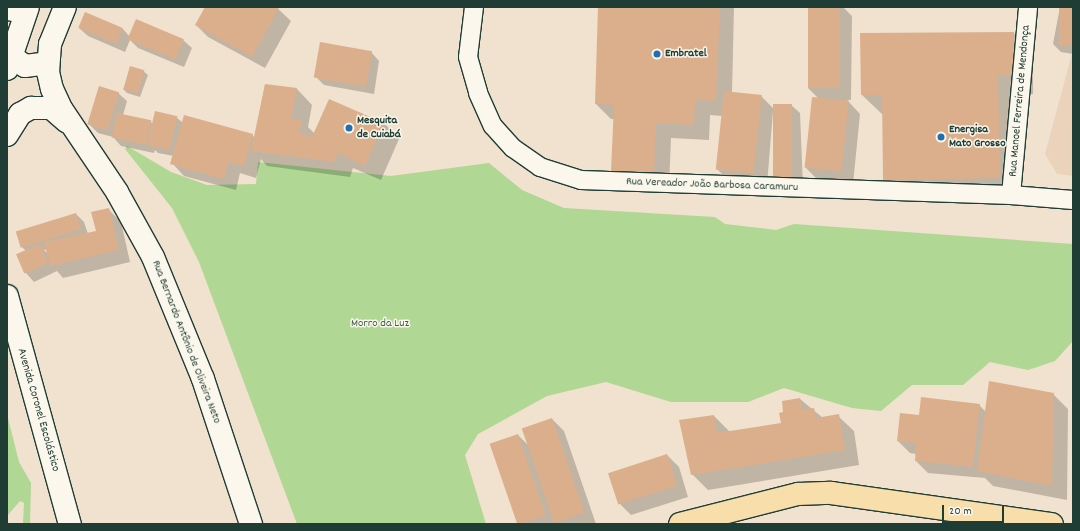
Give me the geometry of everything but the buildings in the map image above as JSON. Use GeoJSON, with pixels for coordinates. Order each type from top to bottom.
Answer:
{"type":"FeatureCollection","features":[{"type":"Feature","properties":{"kind":"main road"},"geometry":{"type":"LineString","coordinates":[[22,10],[9,62],[25,66],[48,63],[52,37],[65,7]]}},
{"type":"Feature","properties":{"kind":"main road","name":"Rua Bernardo Antônio de Oliveira Neto"},"geometry":{"type":"LineString","coordinates":[[48,63],[48,78],[57,99],[80,139],[117,192],[154,257],[203,379],[251,524]]}},
{"type":"Feature","properties":{"kind":"main road"},"geometry":{"type":"LineString","coordinates":[[7,135],[14,121],[25,110],[45,107],[63,118],[80,139]]}},
{"type":"Feature","properties":{"kind":"main road","name":"Avenida Coronel Escolástico"},"geometry":{"type":"LineString","coordinates":[[7,296],[70,524]]}},
{"type":"Feature","properties":{"kind":"main road"},"geometry":{"type":"LineString","coordinates":[[680,524],[798,494],[831,493],[1052,524]]}},
{"type":"Feature","properties":{"kind":"street","name":"Rua Vereador João Barbosa Caramuru"},"geometry":{"type":"LineString","coordinates":[[474,7],[468,57],[478,93],[493,126],[513,148],[540,167],[581,180],[1011,195],[1073,200]]}},
{"type":"Feature","properties":{"kind":"street","name":"Rua Manoel Ferreira de Mendonça"},"geometry":{"type":"LineString","coordinates":[[1011,195],[1028,7]]}},
{"type":"Feature","properties":{"kind":"shaded area"},"geometry":{"type":"Polygon","coordinates":[[[1073,50],[1073,176],[1057,174],[1045,154],[1073,50]]]}},
{"type":"Feature","properties":{"kind":"green space","name":"Morro da Luz"},"geometry":{"type":"Polygon","coordinates":[[[127,146],[171,172],[207,185],[256,184],[258,162],[391,176],[489,163],[522,190],[564,208],[715,217],[725,224],[776,230],[794,224],[1073,244],[1073,341],[1055,361],[1028,370],[990,362],[963,385],[912,385],[881,411],[852,408],[784,388],[748,402],[671,402],[606,382],[547,396],[478,434],[465,455],[486,524],[297,524],[199,262],[172,208],[125,149],[127,146]]]}},
{"type":"Feature","properties":{"kind":"green space"},"geometry":{"type":"Polygon","coordinates":[[[7,414],[19,462],[31,483],[30,524],[23,524],[24,503],[20,501],[7,516],[7,414]]]}},
{"type":"Feature","properties":{"kind":"place","name":"Embratel"},"geometry":{"type":"Point","coordinates":[657,54]}},
{"type":"Feature","properties":{"kind":"place","name":"Mesquita de Cuiabá"},"geometry":{"type":"Point","coordinates":[349,128]}},
{"type":"Feature","properties":{"kind":"place","name":"Energisa Mato Grosso"},"geometry":{"type":"Point","coordinates":[941,137]}}]}
